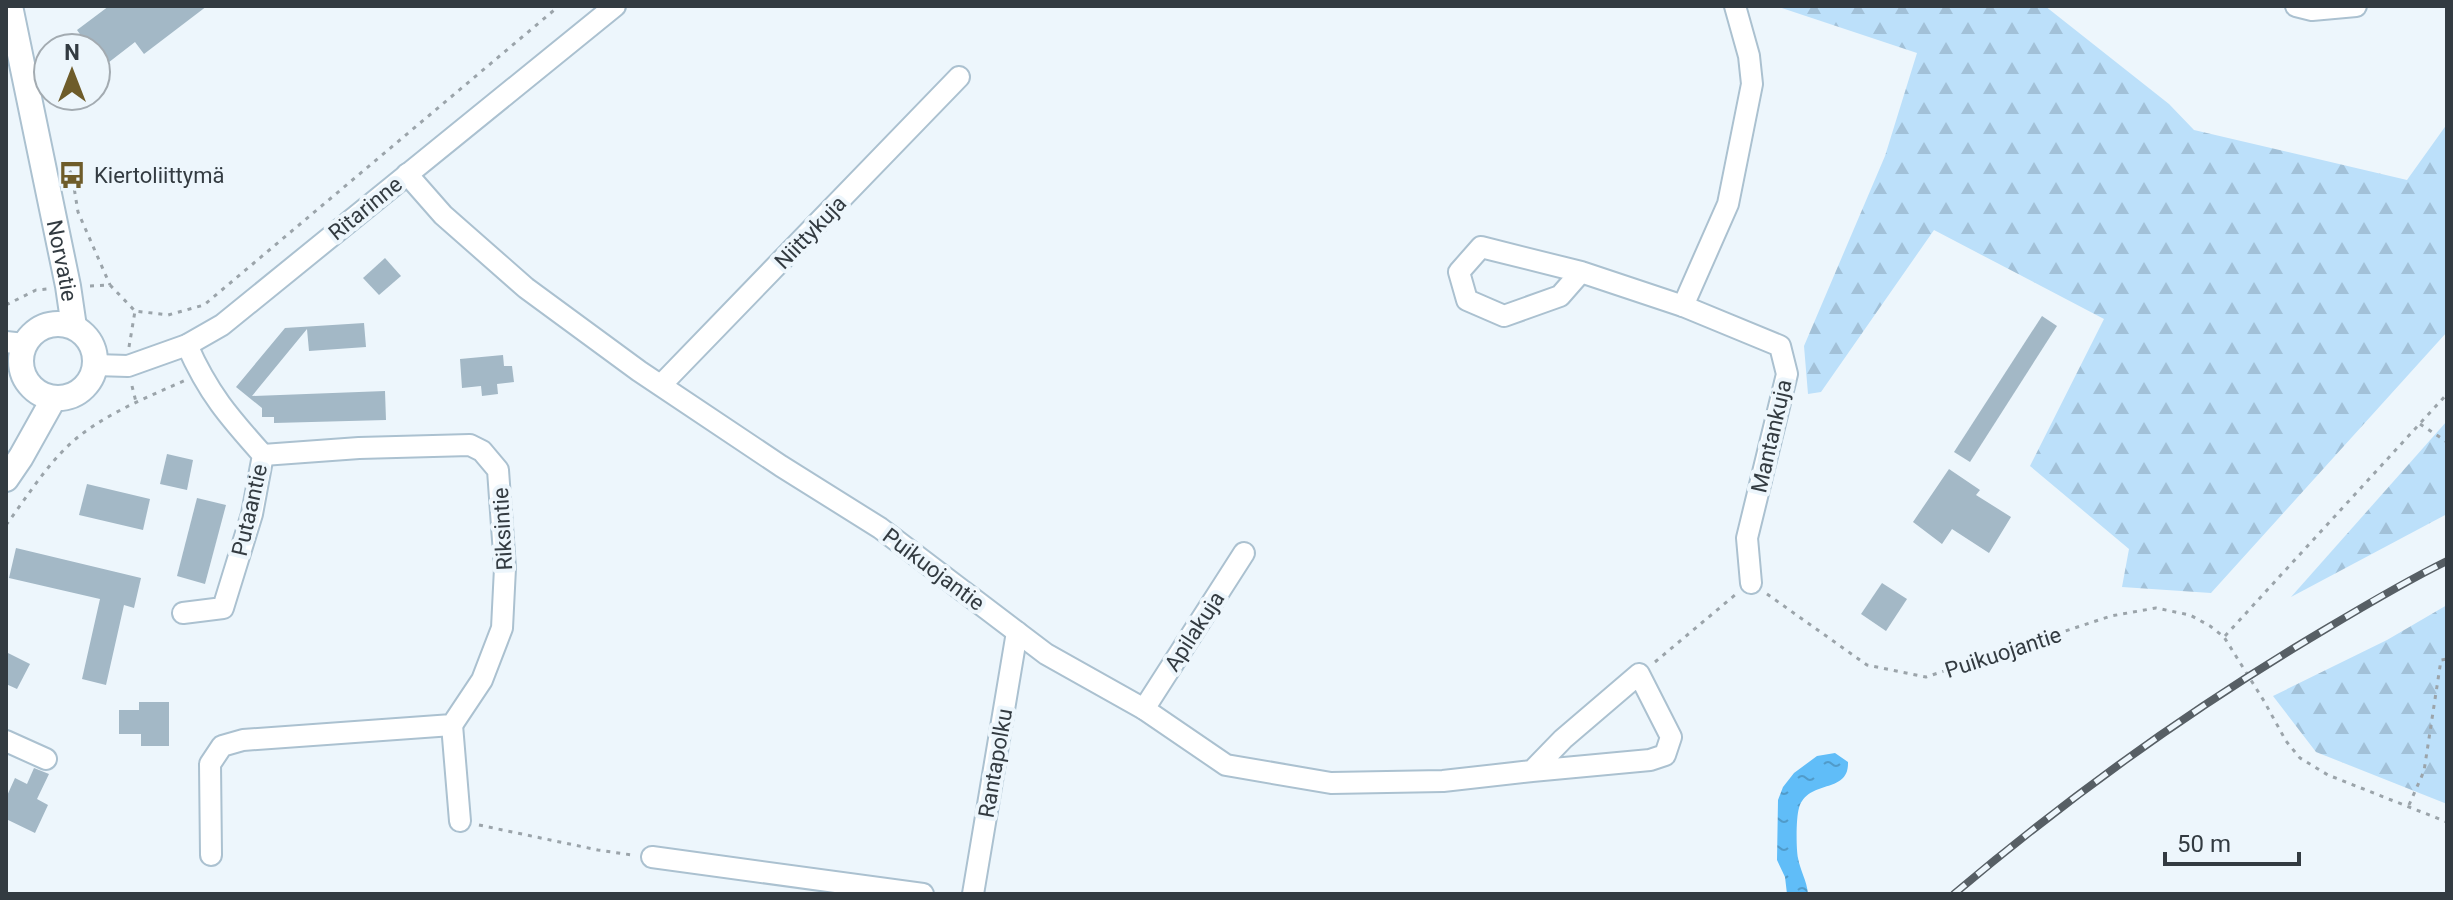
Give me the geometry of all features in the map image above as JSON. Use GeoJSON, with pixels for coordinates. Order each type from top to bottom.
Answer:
{"type":"FeatureCollection","features":[{"type":"Feature","properties":{"kind":"main road","name":"Norvatie"},"geometry":{"type":"LineString","coordinates":[[10,6],[74,327]]}},
{"type":"Feature","properties":{"kind":"main road"},"geometry":{"type":"LineString","coordinates":[[51,324],[74,327],[90,343],[95,365],[92,376],[76,393],[54,398],[42,395],[25,379],[15,343],[51,324]]}},
{"type":"Feature","properties":{"kind":"main road"},"geometry":{"type":"LineString","coordinates":[[6,479],[54,398]]}},
{"type":"Feature","properties":{"kind":"street","name":"Ritarinne"},"geometry":{"type":"LineString","coordinates":[[95,365],[128,366],[187,345],[222,325],[615,6]]}},
{"type":"Feature","properties":{"kind":"street"},"geometry":{"type":"LineString","coordinates":[[1683,306],[1728,204],[1752,84],[1749,56],[1735,6]]}},
{"type":"Feature","properties":{"kind":"street"},"geometry":{"type":"LineString","coordinates":[[2296,6],[2312,10],[2352,6]]}},
{"type":"Feature","properties":{"kind":"street","name":"Niittykuja"},"geometry":{"type":"LineString","coordinates":[[661,385],[959,77]]}},
{"type":"Feature","properties":{"kind":"street","name":"Puikuojantie"},"geometry":{"type":"LineString","coordinates":[[407,174],[443,215],[526,288],[661,385],[880,528],[1046,654],[1144,709],[1226,765],[1331,783],[1443,781],[1650,760],[1665,755],[1671,737],[1639,674]]}},
{"type":"Feature","properties":{"kind":"street","name":"Mantankuja"},"geometry":{"type":"LineString","coordinates":[[1581,272],[1560,296],[1504,316],[1467,300],[1459,272],[1481,247],[1581,272],[1683,306],[1780,346],[1787,374],[1747,538],[1751,583]]}},
{"type":"Feature","properties":{"kind":"street","name":"Putaantie"},"geometry":{"type":"LineString","coordinates":[[183,613],[223,608],[252,514],[263,455],[222,409],[199,374],[187,345]]}},
{"type":"Feature","properties":{"kind":"street","name":"Riksintie"},"geometry":{"type":"LineString","coordinates":[[263,455],[470,445],[482,451],[498,470],[505,568],[502,628],[482,680],[452,725]]}},
{"type":"Feature","properties":{"kind":"street","name":"Apilakuja"},"geometry":{"type":"LineString","coordinates":[[1144,709],[1244,553]]}},
{"type":"Feature","properties":{"kind":"street","name":"Rantapolku"},"geometry":{"type":"LineString","coordinates":[[973,894],[1017,632]]}},
{"type":"Feature","properties":{"kind":"street"},"geometry":{"type":"LineString","coordinates":[[1532,771],[1563,739],[1639,674]]}},
{"type":"Feature","properties":{"kind":"street"},"geometry":{"type":"LineString","coordinates":[[211,855],[210,764],[222,746],[243,740],[452,725],[460,821]]}},
{"type":"Feature","properties":{"kind":"street"},"geometry":{"type":"LineString","coordinates":[[6,741],[46,759]]}},
{"type":"Feature","properties":{"kind":"street"},"geometry":{"type":"LineString","coordinates":[[652,857],[923,894]]}},
{"type":"Feature","properties":{"kind":"path"},"geometry":{"type":"LineString","coordinates":[[136,402],[128,366],[135,311],[168,315],[204,305],[559,6]]}},
{"type":"Feature","properties":{"kind":"path"},"geometry":{"type":"LineString","coordinates":[[6,525],[57,457],[85,431],[136,402],[199,374]]}},
{"type":"Feature","properties":{"kind":"path"},"geometry":{"type":"LineString","coordinates":[[2447,394],[2224,637],[2286,741],[2300,758],[2328,775],[2447,822]]}},
{"type":"Feature","properties":{"kind":"path"},"geometry":{"type":"LineString","coordinates":[[2420,424],[2447,442]]}},
{"type":"Feature","properties":{"kind":"path"},"geometry":{"type":"LineString","coordinates":[[1639,674],[1751,583]]}},
{"type":"Feature","properties":{"kind":"path","name":"Puikuojantie"},"geometry":{"type":"LineString","coordinates":[[1751,583],[1867,665],[1926,677],[2111,616],[2156,608],[2190,615],[2224,637]]}},
{"type":"Feature","properties":{"kind":"path"},"geometry":{"type":"LineString","coordinates":[[2409,807],[2424,771],[2441,660],[2447,659]]}},
{"type":"Feature","properties":{"kind":"path"},"geometry":{"type":"LineString","coordinates":[[460,821],[598,850],[652,857]]}},
{"type":"Feature","properties":{"kind":"green space"},"geometry":{"type":"Polygon","coordinates":[[[1776,6],[2045,6],[2169,104],[2194,130],[2407,180],[2447,124],[2447,332],[2211,593],[2122,587],[2129,549],[2030,466],[2104,319],[1934,230],[1821,392],[1808,394],[1804,346],[1885,156],[1917,53],[1776,6]]]}},
{"type":"Feature","properties":{"kind":"green space"},"geometry":{"type":"Polygon","coordinates":[[[2447,421],[2447,514],[2291,597],[2447,421]]]}},
{"type":"Feature","properties":{"kind":"green space"},"geometry":{"type":"Polygon","coordinates":[[[2447,605],[2447,804],[2316,752],[2273,696],[2387,640],[2447,605]]]}},
{"type":"Feature","properties":{"kind":"water"},"geometry":{"type":"Polygon","coordinates":[[[1835,753],[1848,762],[1847,772],[1842,779],[1811,793],[1798,812],[1797,854],[1808,894],[1787,894],[1785,877],[1777,860],[1778,800],[1794,773],[1817,756],[1835,753]]]}},
{"type":"Feature","properties":{"kind":"building"},"geometry":{"type":"Polygon","coordinates":[[[109,6],[207,6],[144,54],[135,42],[112,60],[112,32],[77,30],[109,6]]]}},
{"type":"Feature","properties":{"kind":"building"},"geometry":{"type":"Polygon","coordinates":[[[385,258],[401,276],[379,295],[363,278],[385,258]]]}},
{"type":"Feature","properties":{"kind":"building"},"geometry":{"type":"Polygon","coordinates":[[[2042,316],[2057,326],[1970,462],[1954,452],[2042,316]]]}},
{"type":"Feature","properties":{"kind":"building"},"geometry":{"type":"Polygon","coordinates":[[[364,323],[366,347],[309,351],[307,329],[252,396],[385,391],[386,420],[274,423],[274,417],[262,417],[262,408],[236,387],[285,328],[364,323]]]}},
{"type":"Feature","properties":{"kind":"building"},"geometry":{"type":"Polygon","coordinates":[[[503,355],[504,366],[512,366],[514,382],[497,384],[498,394],[482,396],[481,386],[462,388],[460,359],[503,355]]]}},
{"type":"Feature","properties":{"kind":"building"},"geometry":{"type":"Polygon","coordinates":[[[167,454],[193,460],[187,490],[160,484],[167,454]]]}},
{"type":"Feature","properties":{"kind":"building"},"geometry":{"type":"Polygon","coordinates":[[[1949,469],[1980,490],[1976,495],[2011,517],[1989,553],[1952,529],[1942,544],[1913,522],[1949,469]]]}},
{"type":"Feature","properties":{"kind":"building"},"geometry":{"type":"Polygon","coordinates":[[[87,484],[150,499],[143,530],[79,515],[87,484]]]}},
{"type":"Feature","properties":{"kind":"building"},"geometry":{"type":"Polygon","coordinates":[[[197,498],[226,505],[205,584],[177,576],[197,498]]]}},
{"type":"Feature","properties":{"kind":"building"},"geometry":{"type":"Polygon","coordinates":[[[16,548],[141,578],[134,608],[124,605],[106,685],[82,679],[100,599],[9,578],[16,548]]]}},
{"type":"Feature","properties":{"kind":"building"},"geometry":{"type":"Polygon","coordinates":[[[1882,583],[1907,599],[1886,631],[1861,614],[1882,583]]]}},
{"type":"Feature","properties":{"kind":"building"},"geometry":{"type":"Polygon","coordinates":[[[6,652],[30,664],[17,689],[6,684],[6,652]]]}},
{"type":"Feature","properties":{"kind":"building"},"geometry":{"type":"Polygon","coordinates":[[[139,702],[169,702],[169,746],[141,746],[141,734],[119,734],[119,710],[139,710],[139,702]]]}},
{"type":"Feature","properties":{"kind":"building"},"geometry":{"type":"Polygon","coordinates":[[[34,768],[49,774],[37,799],[48,805],[35,833],[6,819],[6,798],[15,778],[27,784],[34,768]]]}},
{"type":"Feature","properties":{"kind":"railway"},"geometry":{"type":"LineString","coordinates":[[1954,894],[2081,793],[2168,730],[2258,670],[2357,610],[2447,561]]}},
{"type":"Feature","properties":{"kind":"place","name":"Kiertoliittymä"},"geometry":{"type":"Point","coordinates":[72,175]}}]}
